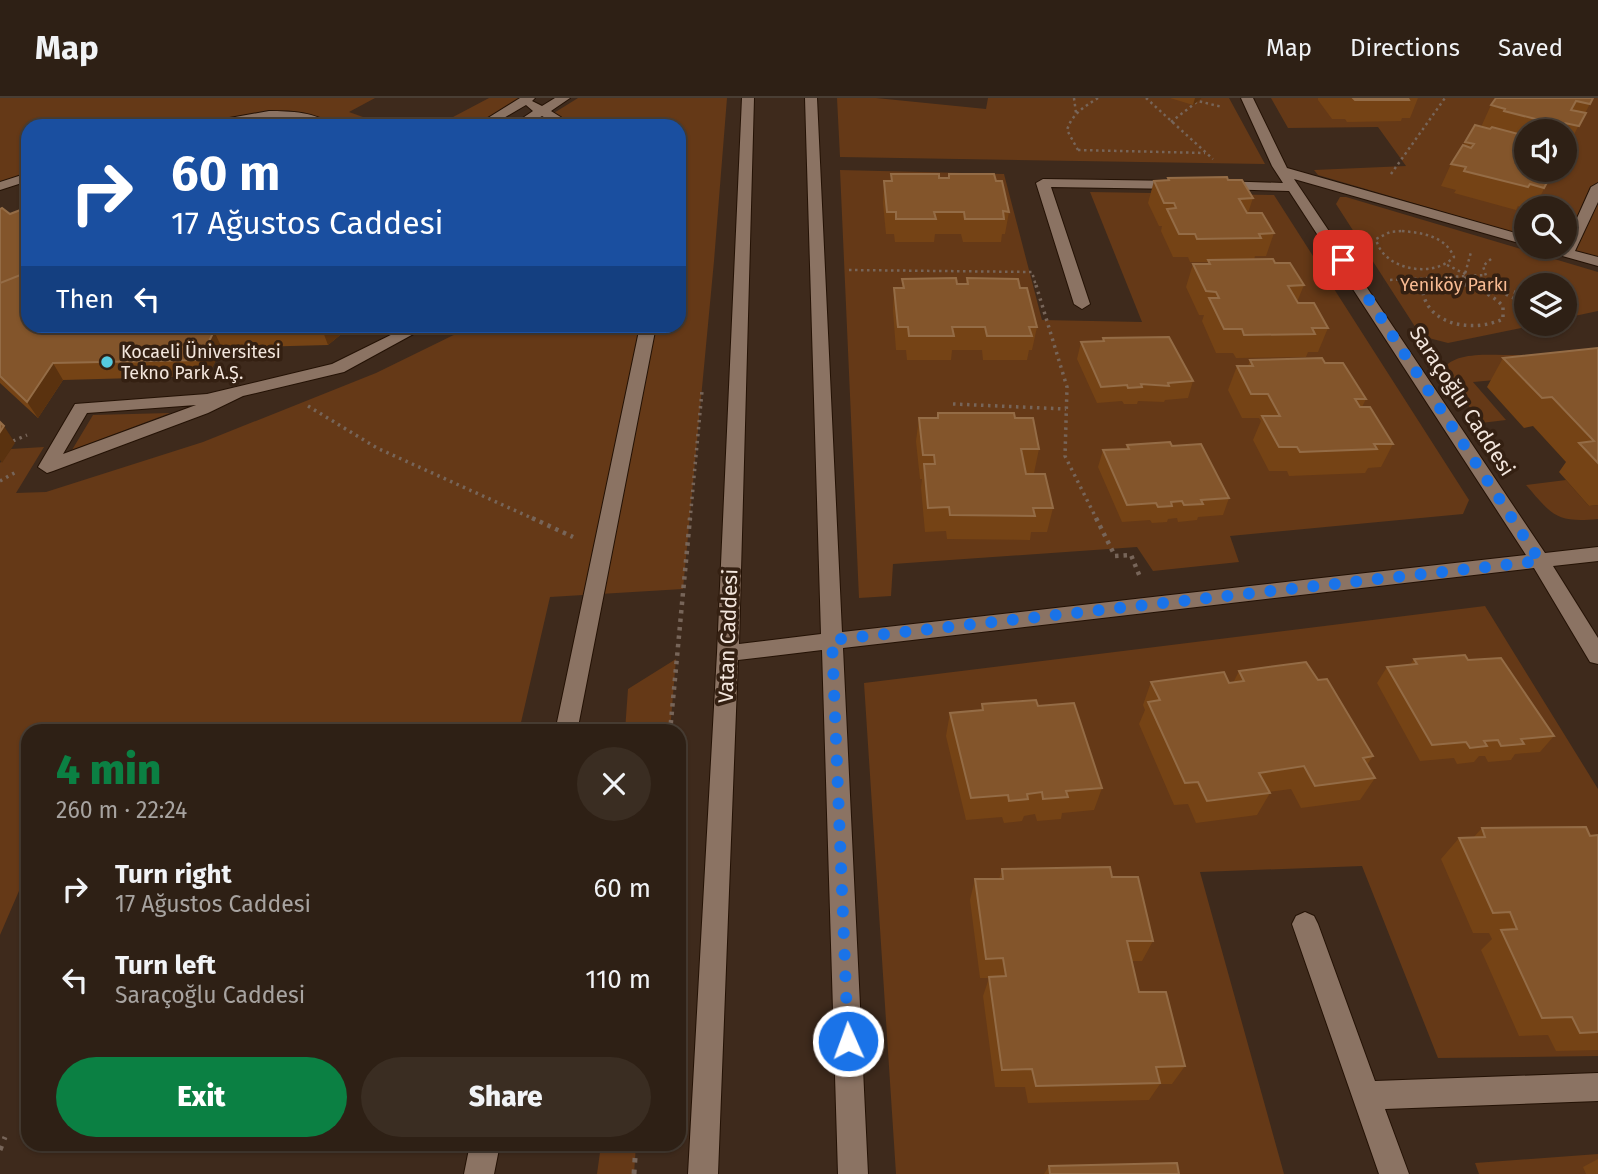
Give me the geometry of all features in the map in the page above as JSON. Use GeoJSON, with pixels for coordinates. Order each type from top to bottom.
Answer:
{"type":"FeatureCollection","features":[{"type":"Feature","properties":{"kind":"street"},"geometry":{"type":"LineString","coordinates":[[528,119],[564,98]]}},
{"type":"Feature","properties":{"kind":"street","name":"Vatan Caddesi"},"geometry":{"type":"LineString","coordinates":[[704,1174],[728,653],[748,98]]}},
{"type":"Feature","properties":{"kind":"street"},"geometry":{"type":"LineString","coordinates":[[811,98],[853,1174]]}},
{"type":"Feature","properties":{"kind":"street"},"geometry":{"type":"LineString","coordinates":[[493,119],[527,99],[558,119]]}},
{"type":"Feature","properties":{"kind":"street","name":"Saraçoğlu Caddesi"},"geometry":{"type":"LineString","coordinates":[[1248,101],[1282,171],[1540,561],[1598,656]]}},
{"type":"Feature","properties":{"kind":"street"},"geometry":{"type":"LineString","coordinates":[[228,119],[256,109],[314,119]]}},
{"type":"Feature","properties":{"kind":"street"},"geometry":{"type":"LineString","coordinates":[[1282,171],[1514,238]]}},
{"type":"Feature","properties":{"kind":"street"},"geometry":{"type":"LineString","coordinates":[[0,186],[21,179]]}},
{"type":"Feature","properties":{"kind":"street"},"geometry":{"type":"LineString","coordinates":[[1082,304],[1043,183],[1293,187]]}},
{"type":"Feature","properties":{"kind":"street"},"geometry":{"type":"LineString","coordinates":[[1577,232],[1598,187]]}},
{"type":"Feature","properties":{"kind":"street"},"geometry":{"type":"LineString","coordinates":[[1577,256],[1598,262]]}},
{"type":"Feature","properties":{"kind":"street"},"geometry":{"type":"LineString","coordinates":[[237,392],[202,409],[47,467],[81,408],[207,399],[338,368],[406,333]]}},
{"type":"Feature","properties":{"kind":"street"},"geometry":{"type":"LineString","coordinates":[[568,724],[647,333]]}},
{"type":"Feature","properties":{"kind":"street"},"geometry":{"type":"LineString","coordinates":[[728,653],[1598,554]]}},
{"type":"Feature","properties":{"kind":"street"},"geometry":{"type":"LineString","coordinates":[[1304,924],[1394,1174]]}},
{"type":"Feature","properties":{"kind":"street"},"geometry":{"type":"LineString","coordinates":[[1366,1096],[1598,1087]]}},
{"type":"Feature","properties":{"kind":"street"},"geometry":{"type":"LineString","coordinates":[[479,1174],[484,1151]]}},
{"type":"Feature","properties":{"kind":"path"},"geometry":{"type":"LineString","coordinates":[[1074,98],[1076,113]]}},
{"type":"Feature","properties":{"kind":"path"},"geometry":{"type":"LineString","coordinates":[[1098,98],[1076,113],[1068,130],[1078,150],[1109,184]]}},
{"type":"Feature","properties":{"kind":"path"},"geometry":{"type":"LineString","coordinates":[[1146,98],[1245,186]]}},
{"type":"Feature","properties":{"kind":"path"},"geometry":{"type":"LineString","coordinates":[[1374,197],[1445,98]]}},
{"type":"Feature","properties":{"kind":"path"},"geometry":{"type":"LineString","coordinates":[[1171,122],[1198,101],[1230,109],[1248,101]]}},
{"type":"Feature","properties":{"kind":"path"},"geometry":{"type":"LineString","coordinates":[[1078,150],[1206,153]]}},
{"type":"Feature","properties":{"kind":"path"},"geometry":{"type":"LineString","coordinates":[[1447,265],[1454,257],[1452,251],[1438,239],[1427,235],[1390,232],[1377,239],[1376,246],[1388,258],[1412,268],[1425,269],[1447,265],[1513,298]]}},
{"type":"Feature","properties":{"kind":"path"},"geometry":{"type":"LineString","coordinates":[[1425,269],[1437,284]]}},
{"type":"Feature","properties":{"kind":"path"},"geometry":{"type":"LineString","coordinates":[[818,270],[1032,272],[1067,387],[1065,456],[1115,556],[1131,555],[1152,603]]}},
{"type":"Feature","properties":{"kind":"path"},"geometry":{"type":"LineString","coordinates":[[1465,274],[1466,285]]}},
{"type":"Feature","properties":{"kind":"path"},"geometry":{"type":"LineString","coordinates":[[1358,283],[1430,276],[1485,275]]}},
{"type":"Feature","properties":{"kind":"path"},"geometry":{"type":"LineString","coordinates":[[1488,279],[1514,292]]}},
{"type":"Feature","properties":{"kind":"path"},"geometry":{"type":"LineString","coordinates":[[1437,284],[1466,285],[1488,293],[1499,301],[1505,313],[1503,319],[1487,326],[1462,325],[1436,315],[1422,300],[1423,293],[1437,284]]}},
{"type":"Feature","properties":{"kind":"path"},"geometry":{"type":"LineString","coordinates":[[1499,301],[1513,298]]}},
{"type":"Feature","properties":{"kind":"path"},"geometry":{"type":"LineString","coordinates":[[277,382],[304,404],[377,448],[602,552]]}},
{"type":"Feature","properties":{"kind":"path"},"geometry":{"type":"LineString","coordinates":[[671,724],[703,384]]}},
{"type":"Feature","properties":{"kind":"path"},"geometry":{"type":"LineString","coordinates":[[953,404],[1066,409]]}},
{"type":"Feature","properties":{"kind":"path"},"geometry":{"type":"LineString","coordinates":[[0,481],[20,469]]}},
{"type":"Feature","properties":{"kind":"path"},"geometry":{"type":"LineString","coordinates":[[0,1150],[5,1137]]}},
{"type":"Feature","properties":{"kind":"path"},"geometry":{"type":"LineString","coordinates":[[634,1174],[636,1151]]}},
{"type":"Feature","properties":{"kind":"green space"},"geometry":{"type":"Polygon","coordinates":[[[0,98],[375,98],[349,112],[368,119],[300,119],[281,114],[251,119],[21,119],[21,178],[0,185],[0,98]]]}},
{"type":"Feature","properties":{"kind":"green space"},"geometry":{"type":"Polygon","coordinates":[[[489,98],[529,98],[493,119],[449,119],[489,98]]]}},
{"type":"Feature","properties":{"kind":"green space"},"geometry":{"type":"Polygon","coordinates":[[[578,98],[727,98],[683,589],[550,597],[521,724],[21,724],[21,886],[0,935],[0,463],[11,449],[44,447],[16,493],[46,492],[203,442],[376,373],[458,333],[686,333],[686,119],[544,119],[578,98]]]}},
{"type":"Feature","properties":{"kind":"green space"},"geometry":{"type":"Polygon","coordinates":[[[837,98],[876,98],[986,109],[988,98],[1229,98],[1265,164],[840,157],[837,98]]]}},
{"type":"Feature","properties":{"kind":"green space"},"geometry":{"type":"Polygon","coordinates":[[[1271,98],[1598,98],[1598,257],[1577,251],[1577,196],[1514,196],[1514,232],[1318,175],[1314,170],[1406,166],[1378,127],[1288,128],[1271,98]]]}},
{"type":"Feature","properties":{"kind":"green space"},"geometry":{"type":"Polygon","coordinates":[[[840,170],[1004,174],[1042,320],[1142,322],[1090,192],[1274,195],[1469,500],[1463,514],[1230,536],[1239,562],[1153,571],[1137,547],[893,564],[891,596],[859,598],[840,170]]]}},
{"type":"Feature","properties":{"kind":"green space","name":"Yeniköy Parkı"},"geometry":{"type":"Polygon","coordinates":[[[1340,197],[1346,197],[1514,247],[1514,259],[1554,259],[1598,272],[1598,311],[1577,315],[1577,273],[1514,273],[1514,329],[1448,343],[1421,336],[1336,204],[1340,197]]]}},
{"type":"Feature","properties":{"kind":"green space"},"geometry":{"type":"Polygon","coordinates":[[[1519,355],[1540,376],[1473,382],[1506,420],[1481,423],[1443,370],[1449,363],[1467,356],[1519,355]]]}},
{"type":"Feature","properties":{"kind":"green space"},"geometry":{"type":"Polygon","coordinates":[[[170,413],[72,450],[93,415],[170,413]]]}},
{"type":"Feature","properties":{"kind":"green space"},"geometry":{"type":"Polygon","coordinates":[[[1566,480],[1589,506],[1598,505],[1598,519],[1573,520],[1556,515],[1542,504],[1526,485],[1566,480]]]}},
{"type":"Feature","properties":{"kind":"green space"},"geometry":{"type":"Polygon","coordinates":[[[1485,606],[1598,789],[1598,1056],[1438,1058],[1362,866],[1200,872],[1284,1174],[896,1174],[864,683],[1485,606]]]}},
{"type":"Feature","properties":{"kind":"green space"},"geometry":{"type":"Polygon","coordinates":[[[676,659],[671,724],[626,724],[628,689],[676,659]]]}},
{"type":"Feature","properties":{"kind":"green space"},"geometry":{"type":"Polygon","coordinates":[[[600,1151],[636,1151],[634,1174],[597,1174],[600,1151]]]}},
{"type":"Feature","properties":{"kind":"green space"},"geometry":{"type":"Polygon","coordinates":[[[1598,1154],[1598,1174],[1479,1174],[1475,1163],[1598,1154]]]}},
{"type":"Feature","properties":{"kind":"building"},"geometry":{"type":"Polygon","coordinates":[[[1353,98],[1408,98],[1409,100],[1355,100],[1353,98]]]}},
{"type":"Feature","properties":{"kind":"building"},"geometry":{"type":"Polygon","coordinates":[[[1496,98],[1593,98],[1590,104],[1576,101],[1571,110],[1586,113],[1579,126],[1577,119],[1535,119],[1491,105],[1496,98]]]}},
{"type":"Feature","properties":{"kind":"building"},"geometry":{"type":"Polygon","coordinates":[[[1475,125],[1514,133],[1514,182],[1547,182],[1544,188],[1530,184],[1528,187],[1464,171],[1466,167],[1451,164],[1463,145],[1471,148],[1474,144],[1465,142],[1475,125]]]}},
{"type":"Feature","properties":{"kind":"building"},"geometry":{"type":"Polygon","coordinates":[[[891,174],[939,174],[939,178],[949,178],[949,174],[994,174],[996,181],[1002,181],[1009,212],[1003,211],[1004,219],[965,219],[964,212],[934,212],[936,219],[896,219],[896,212],[887,212],[884,181],[892,181],[891,174]]]}},
{"type":"Feature","properties":{"kind":"building"},"geometry":{"type":"Polygon","coordinates":[[[1227,177],[1228,180],[1242,180],[1253,198],[1239,199],[1247,213],[1262,213],[1274,233],[1259,234],[1261,238],[1197,239],[1195,234],[1179,234],[1167,209],[1176,208],[1174,203],[1164,203],[1154,181],[1169,180],[1168,178],[1227,177]]]}},
{"type":"Feature","properties":{"kind":"building"},"geometry":{"type":"Polygon","coordinates":[[[0,209],[10,214],[21,210],[21,275],[0,283],[0,209]]]}},
{"type":"Feature","properties":{"kind":"building"},"geometry":{"type":"Polygon","coordinates":[[[1273,259],[1275,263],[1290,263],[1304,285],[1288,286],[1298,303],[1314,303],[1328,328],[1312,328],[1315,334],[1244,335],[1242,329],[1224,329],[1209,298],[1219,298],[1216,292],[1206,291],[1193,264],[1210,264],[1208,260],[1273,259]]]}},
{"type":"Feature","properties":{"kind":"building"},"geometry":{"type":"Polygon","coordinates":[[[21,275],[21,333],[213,333],[200,360],[53,363],[27,402],[0,376],[0,283],[21,275]]]}},
{"type":"Feature","properties":{"kind":"building"},"geometry":{"type":"Polygon","coordinates":[[[956,278],[957,284],[968,284],[967,278],[1018,279],[1020,288],[1027,288],[1037,327],[1029,327],[1032,336],[987,336],[985,327],[952,327],[954,336],[909,336],[908,327],[898,327],[894,288],[904,288],[902,279],[956,278]]]}},
{"type":"Feature","properties":{"kind":"building"},"geometry":{"type":"Polygon","coordinates":[[[1169,337],[1193,381],[1168,383],[1169,386],[1141,384],[1142,387],[1101,387],[1081,342],[1104,341],[1103,338],[1169,337]]]}},
{"type":"Feature","properties":{"kind":"building"},"geometry":{"type":"Polygon","coordinates":[[[1598,348],[1598,463],[1579,443],[1594,441],[1552,397],[1542,398],[1503,358],[1598,348]]]}},
{"type":"Feature","properties":{"kind":"building"},"geometry":{"type":"Polygon","coordinates":[[[1322,358],[1325,363],[1343,363],[1366,399],[1355,399],[1360,407],[1370,407],[1393,444],[1374,444],[1377,449],[1300,452],[1297,447],[1279,447],[1262,416],[1280,416],[1268,394],[1251,394],[1237,366],[1253,366],[1250,360],[1322,358]]]}},
{"type":"Feature","properties":{"kind":"building"},"geometry":{"type":"Polygon","coordinates":[[[938,413],[1014,413],[1015,418],[1033,418],[1039,449],[1021,449],[1026,474],[1045,474],[1053,508],[1033,508],[1035,516],[950,515],[949,507],[928,508],[924,464],[935,464],[934,455],[923,455],[919,418],[938,418],[938,413]]]}},
{"type":"Feature","properties":{"kind":"building"},"geometry":{"type":"Polygon","coordinates":[[[1170,442],[1172,446],[1201,444],[1229,498],[1201,500],[1203,504],[1184,505],[1182,501],[1171,502],[1172,506],[1158,507],[1156,503],[1127,505],[1103,450],[1129,449],[1127,445],[1170,442]]]}},
{"type":"Feature","properties":{"kind":"building"},"geometry":{"type":"Polygon","coordinates":[[[1465,655],[1468,660],[1501,658],[1554,736],[1521,739],[1524,744],[1501,746],[1498,740],[1484,741],[1487,746],[1470,748],[1466,742],[1432,745],[1387,667],[1417,664],[1414,659],[1465,655]]]}},
{"type":"Feature","properties":{"kind":"building"},"geometry":{"type":"Polygon","coordinates":[[[1306,662],[1318,680],[1327,679],[1373,756],[1363,758],[1375,778],[1315,786],[1304,766],[1259,773],[1270,793],[1207,801],[1198,782],[1185,783],[1148,702],[1160,700],[1151,682],[1224,672],[1229,683],[1244,681],[1239,671],[1306,662]]]}},
{"type":"Feature","properties":{"kind":"building"},"geometry":{"type":"Polygon","coordinates":[[[1036,700],[1038,706],[1074,703],[1102,788],[1066,791],[1068,797],[1043,799],[1042,792],[1027,794],[1028,799],[1009,801],[1008,795],[971,798],[950,713],[983,710],[982,704],[1036,700]]]}},
{"type":"Feature","properties":{"kind":"building"},"geometry":{"type":"Polygon","coordinates":[[[1586,827],[1590,836],[1598,835],[1598,1032],[1580,1033],[1572,1017],[1542,1018],[1501,930],[1517,929],[1510,912],[1493,913],[1459,838],[1485,837],[1482,828],[1586,827]]]}},
{"type":"Feature","properties":{"kind":"building"},"geometry":{"type":"Polygon","coordinates":[[[1110,867],[1112,877],[1138,877],[1153,941],[1127,941],[1139,992],[1166,992],[1185,1066],[1156,1067],[1160,1083],[1036,1086],[1032,1069],[1002,1070],[989,977],[1006,976],[1003,958],[986,959],[975,879],[1003,879],[1002,869],[1110,867]]]}},
{"type":"Feature","properties":{"kind":"building"},"geometry":{"type":"Polygon","coordinates":[[[1177,1163],[1179,1174],[1050,1174],[1049,1166],[1177,1163]]]}},
{"type":"Feature","properties":{"kind":"place","name":"Kocaeli Üniversitesi Tekno Park A.Ş."},"geometry":{"type":"Point","coordinates":[107,362]}},
{"type":"Feature","properties":{"kind":"route"},"geometry":{"type":"LineString","coordinates":[[848,1041],[832,640],[1540,561],[1343,260]]}}]}
